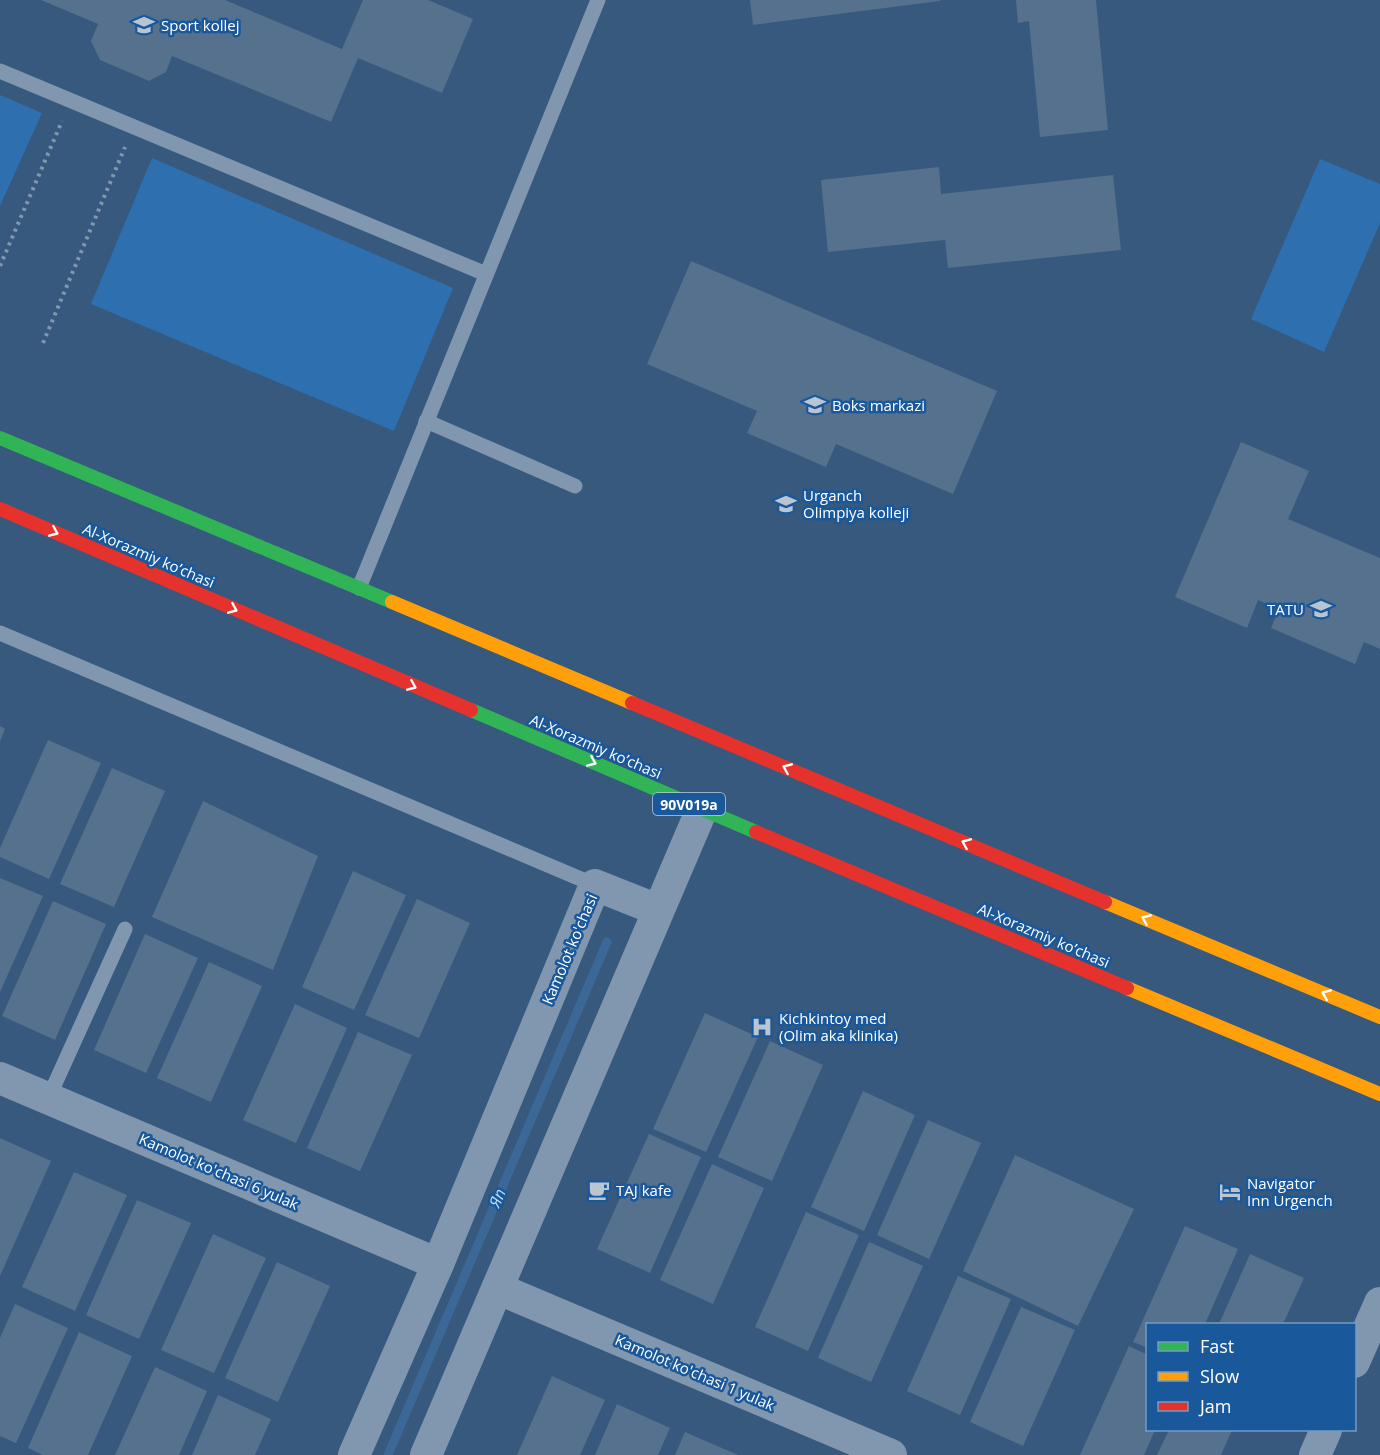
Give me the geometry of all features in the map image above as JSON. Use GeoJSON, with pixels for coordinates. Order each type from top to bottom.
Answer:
{"type":"FeatureCollection","features":[{"type":"Feature","properties":{"kind":"main road"},"geometry":{"type":"LineString","coordinates":[[0,438],[1380,1017]]}},
{"type":"Feature","properties":{"kind":"main road","name":"Al-Xorazmiy ko’chasi"},"geometry":{"type":"LineString","coordinates":[[0,509],[702,809],[1380,1094]]}},
{"type":"Feature","properties":{"kind":"street"},"geometry":{"type":"LineString","coordinates":[[426,1455],[499,1289],[702,809]]}},
{"type":"Feature","properties":{"kind":"street","name":"Kamolot ko'chasi"},"geometry":{"type":"LineString","coordinates":[[354,1455],[438,1264],[595,885],[658,910]]}},
{"type":"Feature","properties":{"kind":"street","name":"Kamolot ko'chasi 6 yulak"},"geometry":{"type":"LineString","coordinates":[[0,1078],[438,1264]]}},
{"type":"Feature","properties":{"kind":"street","name":"Kamolot ko'chasi 1 yulak"},"geometry":{"type":"LineString","coordinates":[[499,1289],[891,1455]]}},
{"type":"Feature","properties":{"kind":"street"},"geometry":{"type":"LineString","coordinates":[[1356,1357],[1380,1303]]}},
{"type":"Feature","properties":{"kind":"street"},"geometry":{"type":"LineString","coordinates":[[1315,1455],[1326,1431]]}},
{"type":"Feature","properties":{"kind":"lane"},"geometry":{"type":"LineString","coordinates":[[359,588],[597,0]]}},
{"type":"Feature","properties":{"kind":"lane"},"geometry":{"type":"LineString","coordinates":[[0,71],[486,274]]}},
{"type":"Feature","properties":{"kind":"lane"},"geometry":{"type":"LineString","coordinates":[[426,421],[574,486]]}},
{"type":"Feature","properties":{"kind":"lane"},"geometry":{"type":"LineString","coordinates":[[0,633],[595,885]]}},
{"type":"Feature","properties":{"kind":"lane"},"geometry":{"type":"LineString","coordinates":[[48,1099],[125,929]]}},
{"type":"Feature","properties":{"kind":"path"},"geometry":{"type":"LineString","coordinates":[[0,266],[71,101]]}},
{"type":"Feature","properties":{"kind":"path"},"geometry":{"type":"LineString","coordinates":[[43,343],[133,127]]}},
{"type":"Feature","properties":{"kind":"shaded area"},"geometry":{"type":"Polygon","coordinates":[[[0,95],[42,113],[0,206],[0,95]]]}},
{"type":"Feature","properties":{"kind":"shaded area"},"geometry":{"type":"Polygon","coordinates":[[[152,158],[453,288],[394,431],[91,304],[152,158]]]}},
{"type":"Feature","properties":{"kind":"shaded area"},"geometry":{"type":"Polygon","coordinates":[[[1320,159],[1380,184],[1380,223],[1324,352],[1251,319],[1320,159]]]}},
{"type":"Feature","properties":{"kind":"building"},"geometry":{"type":"Polygon","coordinates":[[[41,0],[225,0],[342,49],[363,0],[428,0],[473,19],[442,93],[358,58],[331,122],[172,56],[166,72],[149,81],[100,60],[91,41],[98,24],[41,0]]]}},
{"type":"Feature","properties":{"kind":"building"},"geometry":{"type":"Polygon","coordinates":[[[750,0],[940,0],[940,1],[753,25],[750,0]]]}},
{"type":"Feature","properties":{"kind":"building"},"geometry":{"type":"Polygon","coordinates":[[[1016,0],[1096,0],[1108,130],[1040,137],[1029,21],[1018,23],[1016,0]]]}},
{"type":"Feature","properties":{"kind":"building"},"geometry":{"type":"Polygon","coordinates":[[[939,167],[941,194],[1113,175],[1121,250],[948,268],[945,240],[828,252],[821,180],[939,167]]]}},
{"type":"Feature","properties":{"kind":"building"},"geometry":{"type":"Polygon","coordinates":[[[691,261],[997,391],[953,494],[836,444],[826,467],[747,433],[757,411],[647,364],[691,261]]]}},
{"type":"Feature","properties":{"kind":"building"},"geometry":{"type":"Polygon","coordinates":[[[1241,442],[1309,471],[1288,519],[1380,558],[1380,649],[1364,642],[1355,664],[1271,628],[1279,609],[1258,600],[1247,628],[1175,597],[1241,442]]]}},
{"type":"Feature","properties":{"kind":"building"},"geometry":{"type":"Polygon","coordinates":[[[0,726],[5,729],[0,741],[0,726]]]}},
{"type":"Feature","properties":{"kind":"building"},"geometry":{"type":"Polygon","coordinates":[[[48,740],[101,763],[49,879],[0,857],[0,848],[48,740]]]}},
{"type":"Feature","properties":{"kind":"building"},"geometry":{"type":"Polygon","coordinates":[[[112,768],[165,791],[114,907],[60,884],[112,768]]]}},
{"type":"Feature","properties":{"kind":"building"},"geometry":{"type":"Polygon","coordinates":[[[203,801],[318,856],[273,970],[152,917],[203,801]]]}},
{"type":"Feature","properties":{"kind":"building"},"geometry":{"type":"Polygon","coordinates":[[[353,871],[406,895],[354,1010],[302,987],[353,871]]]}},
{"type":"Feature","properties":{"kind":"building"},"geometry":{"type":"Polygon","coordinates":[[[0,878],[43,896],[0,992],[0,878]]]}},
{"type":"Feature","properties":{"kind":"building"},"geometry":{"type":"Polygon","coordinates":[[[417,899],[470,923],[419,1038],[365,1015],[417,899]]]}},
{"type":"Feature","properties":{"kind":"building"},"geometry":{"type":"Polygon","coordinates":[[[53,901],[106,924],[55,1040],[2,1016],[53,901]]]}},
{"type":"Feature","properties":{"kind":"building"},"geometry":{"type":"Polygon","coordinates":[[[145,934],[198,958],[146,1073],[94,1050],[145,934]]]}},
{"type":"Feature","properties":{"kind":"building"},"geometry":{"type":"Polygon","coordinates":[[[209,962],[262,986],[211,1102],[157,1078],[209,962]]]}},
{"type":"Feature","properties":{"kind":"building"},"geometry":{"type":"Polygon","coordinates":[[[295,1004],[347,1028],[296,1143],[243,1120],[295,1004]]]}},
{"type":"Feature","properties":{"kind":"building"},"geometry":{"type":"Polygon","coordinates":[[[705,1013],[758,1037],[706,1152],[653,1129],[705,1013]]]}},
{"type":"Feature","properties":{"kind":"building"},"geometry":{"type":"Polygon","coordinates":[[[358,1032],[412,1055],[360,1171],[307,1148],[358,1032]]]}},
{"type":"Feature","properties":{"kind":"building"},"geometry":{"type":"Polygon","coordinates":[[[770,1041],[823,1065],[772,1181],[718,1157],[770,1041]]]}},
{"type":"Feature","properties":{"kind":"building"},"geometry":{"type":"Polygon","coordinates":[[[863,1091],[915,1115],[864,1231],[811,1207],[863,1091]]]}},
{"type":"Feature","properties":{"kind":"building"},"geometry":{"type":"Polygon","coordinates":[[[928,1120],[981,1143],[929,1259],[877,1235],[928,1120]]]}},
{"type":"Feature","properties":{"kind":"building"},"geometry":{"type":"Polygon","coordinates":[[[649,1134],[701,1157],[650,1273],[597,1249],[649,1134]]]}},
{"type":"Feature","properties":{"kind":"building"},"geometry":{"type":"Polygon","coordinates":[[[0,1138],[51,1161],[0,1276],[0,1138]]]}},
{"type":"Feature","properties":{"kind":"building"},"geometry":{"type":"Polygon","coordinates":[[[1015,1155],[1134,1209],[1078,1326],[963,1271],[1015,1155]]]}},
{"type":"Feature","properties":{"kind":"building"},"geometry":{"type":"Polygon","coordinates":[[[712,1164],[764,1188],[713,1304],[660,1280],[712,1164]]]}},
{"type":"Feature","properties":{"kind":"building"},"geometry":{"type":"Polygon","coordinates":[[[74,1172],[127,1195],[75,1311],[22,1287],[74,1172]]]}},
{"type":"Feature","properties":{"kind":"building"},"geometry":{"type":"Polygon","coordinates":[[[137,1200],[191,1223],[139,1339],[86,1315],[137,1200]]]}},
{"type":"Feature","properties":{"kind":"building"},"geometry":{"type":"Polygon","coordinates":[[[806,1212],[859,1235],[808,1351],[755,1327],[806,1212]]]}},
{"type":"Feature","properties":{"kind":"building"},"geometry":{"type":"Polygon","coordinates":[[[1185,1226],[1238,1249],[1205,1323],[1146,1323],[1146,1347],[1133,1342],[1185,1226]]]}},
{"type":"Feature","properties":{"kind":"building"},"geometry":{"type":"Polygon","coordinates":[[[213,1234],[266,1258],[214,1373],[161,1350],[213,1234]]]}},
{"type":"Feature","properties":{"kind":"building"},"geometry":{"type":"Polygon","coordinates":[[[869,1242],[923,1266],[871,1382],[818,1358],[869,1242]]]}},
{"type":"Feature","properties":{"kind":"building"},"geometry":{"type":"Polygon","coordinates":[[[1250,1254],[1304,1278],[1283,1323],[1219,1323],[1250,1254]]]}},
{"type":"Feature","properties":{"kind":"building"},"geometry":{"type":"Polygon","coordinates":[[[277,1262],[330,1286],[278,1402],[225,1378],[277,1262]]]}},
{"type":"Feature","properties":{"kind":"building"},"geometry":{"type":"Polygon","coordinates":[[[958,1276],[1011,1299],[960,1415],[907,1391],[958,1276]]]}},
{"type":"Feature","properties":{"kind":"building"},"geometry":{"type":"Polygon","coordinates":[[[15,1304],[68,1328],[16,1443],[0,1436],[0,1338],[15,1304]]]}},
{"type":"Feature","properties":{"kind":"building"},"geometry":{"type":"Polygon","coordinates":[[[1021,1307],[1075,1330],[1023,1446],[970,1422],[1021,1307]]]}},
{"type":"Feature","properties":{"kind":"building"},"geometry":{"type":"Polygon","coordinates":[[[79,1332],[132,1356],[88,1455],[43,1455],[28,1448],[79,1332]]]}},
{"type":"Feature","properties":{"kind":"building"},"geometry":{"type":"Polygon","coordinates":[[[1129,1346],[1146,1354],[1146,1431],[1155,1431],[1144,1455],[1080,1455],[1129,1346]]]}},
{"type":"Feature","properties":{"kind":"building"},"geometry":{"type":"Polygon","coordinates":[[[155,1367],[207,1391],[179,1455],[115,1455],[155,1367]]]}},
{"type":"Feature","properties":{"kind":"building"},"geometry":{"type":"Polygon","coordinates":[[[552,1376],[605,1400],[580,1455],[517,1455],[552,1376]]]}},
{"type":"Feature","properties":{"kind":"building"},"geometry":{"type":"Polygon","coordinates":[[[218,1395],[271,1419],[255,1455],[192,1455],[218,1395]]]}},
{"type":"Feature","properties":{"kind":"building"},"geometry":{"type":"Polygon","coordinates":[[[617,1404],[670,1428],[658,1455],[595,1455],[617,1404]]]}},
{"type":"Feature","properties":{"kind":"building"},"geometry":{"type":"Polygon","coordinates":[[[1169,1431],[1232,1431],[1221,1455],[1157,1455],[1169,1431]]]}},
{"type":"Feature","properties":{"kind":"building"},"geometry":{"type":"Polygon","coordinates":[[[685,1432],[738,1455],[675,1455],[685,1432]]]}},
{"type":"Feature","properties":{"kind":"waterway","name":"Яп"},"geometry":{"type":"LineString","coordinates":[[388,1455],[607,942]]}},
{"type":"Feature","properties":{"kind":"traffic: fast"},"geometry":{"type":"LineString","coordinates":[[0,438],[392,602]]}},
{"type":"Feature","properties":{"kind":"traffic: fast"},"geometry":{"type":"LineString","coordinates":[[471,710],[756,832]]}},
{"type":"Feature","properties":{"kind":"traffic: slow"},"geometry":{"type":"LineString","coordinates":[[392,602],[632,703]]}},
{"type":"Feature","properties":{"kind":"traffic: slow"},"geometry":{"type":"LineString","coordinates":[[1105,902],[1380,1017]]}},
{"type":"Feature","properties":{"kind":"traffic: slow"},"geometry":{"type":"LineString","coordinates":[[1127,988],[1380,1094]]}},
{"type":"Feature","properties":{"kind":"traffic: jam"},"geometry":{"type":"LineString","coordinates":[[0,509],[471,710]]}},
{"type":"Feature","properties":{"kind":"traffic: jam"},"geometry":{"type":"LineString","coordinates":[[632,703],[1105,902]]}},
{"type":"Feature","properties":{"kind":"traffic: jam"},"geometry":{"type":"LineString","coordinates":[[756,832],[1127,988]]}},
{"type":"Feature","properties":{"kind":"place","name":"Sport kollej"},"geometry":{"type":"Point","coordinates":[144,25]}},
{"type":"Feature","properties":{"kind":"place","name":"Boks markazi"},"geometry":{"type":"Point","coordinates":[815,405]}},
{"type":"Feature","properties":{"kind":"place","name":"Urganch Olimpiya kolleji"},"geometry":{"type":"Point","coordinates":[786,504]}},
{"type":"Feature","properties":{"kind":"place","name":"TATU"},"geometry":{"type":"Point","coordinates":[1321,609]}},
{"type":"Feature","properties":{"kind":"place","name":"Kichkintoy med (Olim aka klinika)"},"geometry":{"type":"Point","coordinates":[762,1027]}},
{"type":"Feature","properties":{"kind":"place","name":"TAJ kafe"},"geometry":{"type":"Point","coordinates":[599,1190]}},
{"type":"Feature","properties":{"kind":"place","name":"Navigator Inn Urgench"},"geometry":{"type":"Point","coordinates":[1230,1192]}}]}
